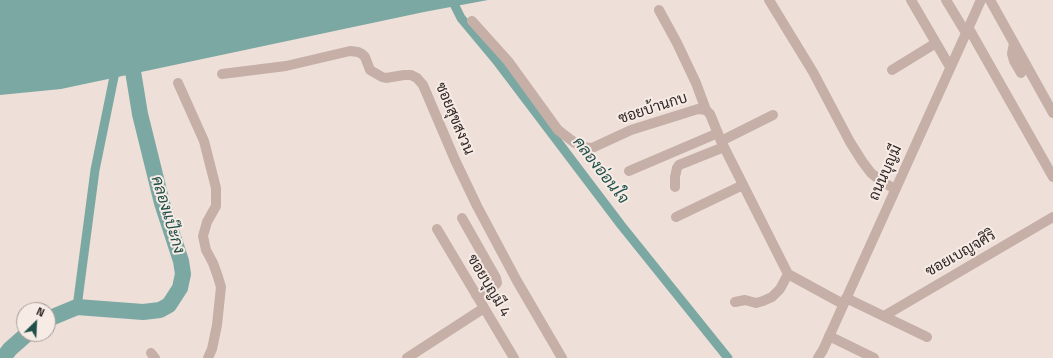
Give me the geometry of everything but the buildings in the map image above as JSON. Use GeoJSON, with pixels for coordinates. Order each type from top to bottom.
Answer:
{"type":"FeatureCollection","features":[{"type":"Feature","properties":{"kind":"street"},"geometry":{"type":"LineString","coordinates":[[770,0],[813,72],[850,142],[862,161],[871,173],[881,182],[895,190]]}},
{"type":"Feature","properties":{"kind":"street"},"geometry":{"type":"LineString","coordinates":[[911,0],[950,67]]}},
{"type":"Feature","properties":{"kind":"street"},"geometry":{"type":"LineString","coordinates":[[946,0],[967,30],[1053,177]]}},
{"type":"Feature","properties":{"kind":"street","name":"ถนนบุญมี"},"geometry":{"type":"LineString","coordinates":[[818,358],[981,0]]}},
{"type":"Feature","properties":{"kind":"street"},"geometry":{"type":"LineString","coordinates":[[990,0],[1053,113]]}},
{"type":"Feature","properties":{"kind":"street"},"geometry":{"type":"LineString","coordinates":[[659,10],[696,83],[706,110]]}},
{"type":"Feature","properties":{"kind":"street","name":"ซอยบ้านกบ"},"geometry":{"type":"LineString","coordinates":[[472,21],[508,61],[558,130],[582,147],[592,148],[631,130],[698,109],[706,110],[710,114],[721,140],[788,274]]}},
{"type":"Feature","properties":{"kind":"street"},"geometry":{"type":"LineString","coordinates":[[892,70],[936,43]]}},
{"type":"Feature","properties":{"kind":"street"},"geometry":{"type":"LineString","coordinates":[[1014,43],[1012,54],[1014,61],[1021,72]]}},
{"type":"Feature","properties":{"kind":"street","name":"ซอยสุขสงวน"},"geometry":{"type":"LineString","coordinates":[[222,74],[286,66],[350,51],[362,54],[365,57],[370,70],[382,77],[386,78],[411,75],[417,78],[423,84],[455,160],[477,206],[517,281],[562,358]]}},
{"type":"Feature","properties":{"kind":"street"},"geometry":{"type":"LineString","coordinates":[[178,83],[204,142],[216,188],[216,206],[207,222],[203,236],[206,250],[213,263],[221,287],[217,325],[212,349],[208,358]]}},
{"type":"Feature","properties":{"kind":"street"},"geometry":{"type":"LineString","coordinates":[[676,187],[675,177],[679,165],[721,140],[774,115]]}},
{"type":"Feature","properties":{"kind":"street"},"geometry":{"type":"LineString","coordinates":[[630,171],[721,140]]}},
{"type":"Feature","properties":{"kind":"street"},"geometry":{"type":"LineString","coordinates":[[676,217],[743,185]]}},
{"type":"Feature","properties":{"kind":"street","name":"ซอยเบญจศิริ"},"geometry":{"type":"LineString","coordinates":[[884,316],[1053,217]]}},
{"type":"Feature","properties":{"kind":"street"},"geometry":{"type":"LineString","coordinates":[[462,218],[496,278],[497,283],[476,295]]}},
{"type":"Feature","properties":{"kind":"street","name":"ซอยบุญมี 4"},"geometry":{"type":"LineString","coordinates":[[438,229],[514,358]]}},
{"type":"Feature","properties":{"kind":"street"},"geometry":{"type":"LineString","coordinates":[[735,302],[745,300],[756,303],[772,297],[780,289],[788,274],[845,301],[884,316],[927,336]]}},
{"type":"Feature","properties":{"kind":"street"},"geometry":{"type":"LineString","coordinates":[[407,358],[484,308]]}},
{"type":"Feature","properties":{"kind":"street"},"geometry":{"type":"LineString","coordinates":[[829,336],[874,358]]}},
{"type":"Feature","properties":{"kind":"water"},"geometry":{"type":"Polygon","coordinates":[[[0,0],[488,0],[424,12],[61,89],[0,95],[0,0]]]}},
{"type":"Feature","properties":{"kind":"waterway","name":"คลองอ่อนใจ"},"geometry":{"type":"LineString","coordinates":[[452,0],[461,18],[496,60],[621,225],[728,358]]}},
{"type":"Feature","properties":{"kind":"waterway","name":"คลองแป๊ะกง"},"geometry":{"type":"LineString","coordinates":[[56,316],[77,307],[143,312],[160,310],[169,305],[180,288],[183,274],[181,261],[162,203],[140,114],[130,53]]}},
{"type":"Feature","properties":{"kind":"waterway"},"geometry":{"type":"LineString","coordinates":[[77,307],[95,170],[116,67]]}},
{"type":"Feature","properties":{"kind":"waterway","name":"คลองแป๊ะกง"},"geometry":{"type":"LineString","coordinates":[[3,358],[18,342]]}}]}
